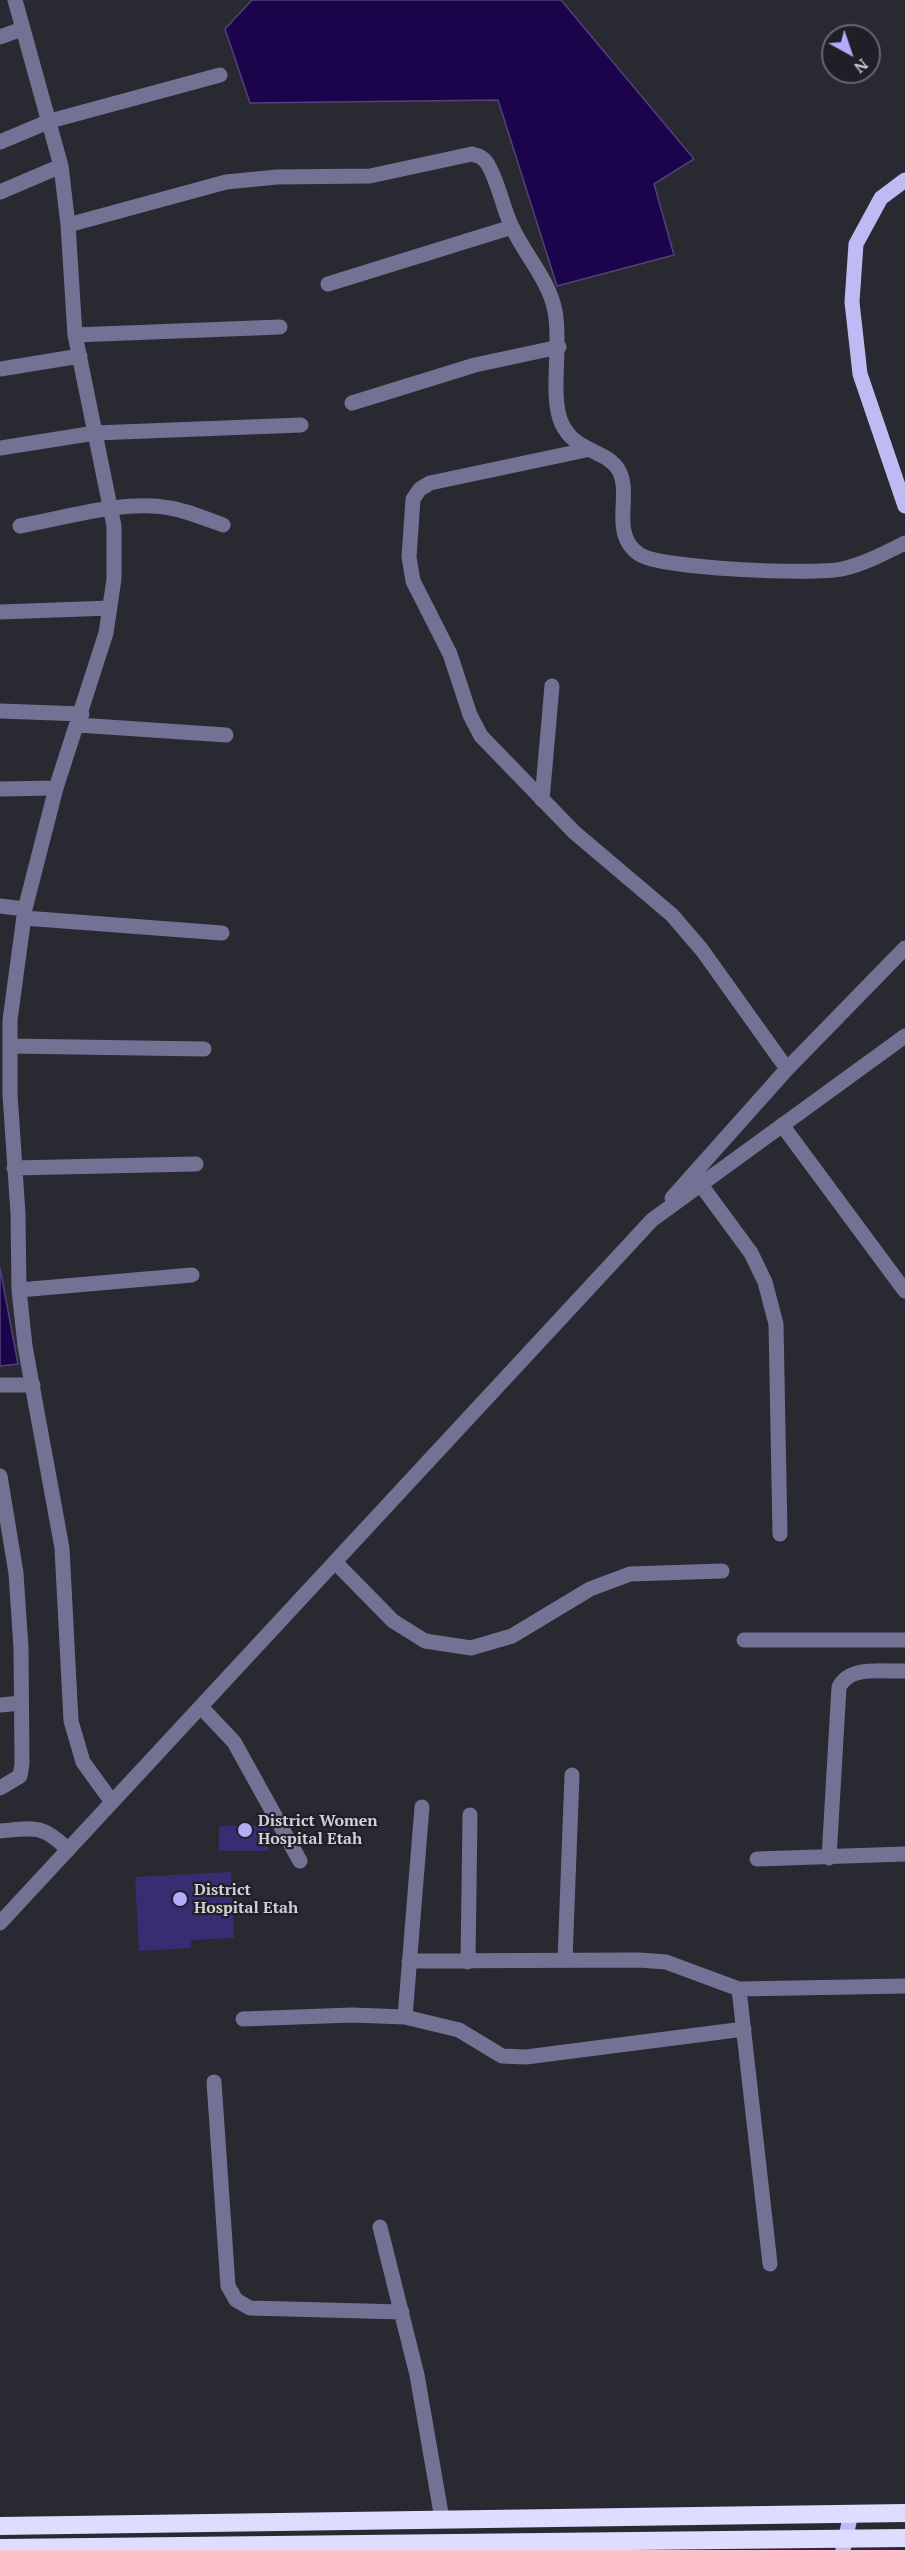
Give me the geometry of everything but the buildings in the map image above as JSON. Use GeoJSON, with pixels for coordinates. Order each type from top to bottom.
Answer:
{"type":"FeatureCollection","features":[{"type":"Feature","properties":{"kind":"highway"},"geometry":{"type":"LineString","coordinates":[[0,2526],[905,2512]]}},
{"type":"Feature","properties":{"kind":"highway"},"geometry":{"type":"LineString","coordinates":[[0,2548],[845,2544],[905,2538]]}},
{"type":"Feature","properties":{"kind":"main road"},"geometry":{"type":"LineString","coordinates":[[905,180],[881,198],[856,244],[852,302],[860,374],[905,506]]}},
{"type":"Feature","properties":{"kind":"main road"},"geometry":{"type":"LineString","coordinates":[[845,2544],[851,2513]]}},
{"type":"Feature","properties":{"kind":"street"},"geometry":{"type":"LineString","coordinates":[[15,0],[61,166],[68,225],[75,335],[114,526],[114,579],[106,633],[80,720],[56,788],[24,913],[10,1020],[9,1158],[25,1346],[62,1548],[71,1721],[83,1762],[112,1802]]}},
{"type":"Feature","properties":{"kind":"street"},"geometry":{"type":"LineString","coordinates":[[0,37],[22,29]]}},
{"type":"Feature","properties":{"kind":"street"},"geometry":{"type":"LineString","coordinates":[[0,142],[50,121],[220,75]]}},
{"type":"Feature","properties":{"kind":"street"},"geometry":{"type":"LineString","coordinates":[[68,225],[226,182],[277,177],[370,176],[472,154],[486,162],[512,227],[546,285],[555,311],[559,348],[557,406],[562,424],[572,438],[586,450],[611,461],[618,470],[622,482],[623,528],[629,544],[639,554],[699,567],[804,571],[842,569],[905,543]]}},
{"type":"Feature","properties":{"kind":"street"},"geometry":{"type":"LineString","coordinates":[[0,192],[61,166]]}},
{"type":"Feature","properties":{"kind":"street"},"geometry":{"type":"LineString","coordinates":[[328,284],[512,227]]}},
{"type":"Feature","properties":{"kind":"street"},"geometry":{"type":"LineString","coordinates":[[75,335],[280,327]]}},
{"type":"Feature","properties":{"kind":"street"},"geometry":{"type":"LineString","coordinates":[[352,403],[475,365],[559,348]]}},
{"type":"Feature","properties":{"kind":"street"},"geometry":{"type":"LineString","coordinates":[[0,369],[80,356]]}},
{"type":"Feature","properties":{"kind":"street"},"geometry":{"type":"LineString","coordinates":[[0,448],[95,433],[301,425]]}},
{"type":"Feature","properties":{"kind":"street"},"geometry":{"type":"LineString","coordinates":[[586,450],[430,483],[420,489],[413,499],[409,557],[413,581],[450,654],[470,715],[481,736],[574,832],[672,915],[702,950],[787,1069]]}},
{"type":"Feature","properties":{"kind":"street"},"geometry":{"type":"LineString","coordinates":[[20,526],[112,509],[169,507],[223,525]]}},
{"type":"Feature","properties":{"kind":"street"},"geometry":{"type":"LineString","coordinates":[[0,612],[110,608]]}},
{"type":"Feature","properties":{"kind":"street"},"geometry":{"type":"LineString","coordinates":[[542,800],[552,686]]}},
{"type":"Feature","properties":{"kind":"street"},"geometry":{"type":"LineString","coordinates":[[0,711],[226,735]]}},
{"type":"Feature","properties":{"kind":"street"},"geometry":{"type":"LineString","coordinates":[[0,789],[56,788]]}},
{"type":"Feature","properties":{"kind":"street"},"geometry":{"type":"LineString","coordinates":[[0,906],[24,913],[222,933]]}},
{"type":"Feature","properties":{"kind":"street"},"geometry":{"type":"LineString","coordinates":[[0,1923],[652,1220],[787,1069],[905,948]]}},
{"type":"Feature","properties":{"kind":"street"},"geometry":{"type":"LineString","coordinates":[[652,1220],[905,1036]]}},
{"type":"Feature","properties":{"kind":"street"},"geometry":{"type":"LineString","coordinates":[[10,1046],[204,1049]]}},
{"type":"Feature","properties":{"kind":"street"},"geometry":{"type":"LineString","coordinates":[[782,1125],[905,1291]]}},
{"type":"Feature","properties":{"kind":"street"},"geometry":{"type":"LineString","coordinates":[[9,1158],[196,1164]]}},
{"type":"Feature","properties":{"kind":"street"},"geometry":{"type":"LineString","coordinates":[[700,1185],[751,1253],[765,1282],[776,1324],[780,1534]]}},
{"type":"Feature","properties":{"kind":"street"},"geometry":{"type":"LineString","coordinates":[[19,1290],[192,1275]]}},
{"type":"Feature","properties":{"kind":"street"},"geometry":{"type":"LineString","coordinates":[[0,1385],[33,1385]]}},
{"type":"Feature","properties":{"kind":"street"},"geometry":{"type":"LineString","coordinates":[[0,1476],[16,1572],[22,1764],[20,1776],[0,1788]]}},
{"type":"Feature","properties":{"kind":"street"},"geometry":{"type":"LineString","coordinates":[[335,1562],[393,1621],[425,1641],[471,1648],[512,1636],[590,1589],[630,1574],[722,1571]]}},
{"type":"Feature","properties":{"kind":"street"},"geometry":{"type":"LineString","coordinates":[[744,1640],[905,1640]]}},
{"type":"Feature","properties":{"kind":"street"},"geometry":{"type":"LineString","coordinates":[[829,1858],[839,1687],[844,1677],[854,1672],[905,1671]]}},
{"type":"Feature","properties":{"kind":"street"},"geometry":{"type":"LineString","coordinates":[[0,1705],[21,1703]]}},
{"type":"Feature","properties":{"kind":"street"},"geometry":{"type":"LineString","coordinates":[[201,1707],[234,1742],[300,1861]]}},
{"type":"Feature","properties":{"kind":"street"},"geometry":{"type":"LineString","coordinates":[[565,1960],[572,1775]]}},
{"type":"Feature","properties":{"kind":"street"},"geometry":{"type":"LineString","coordinates":[[405,2017],[422,1807]]}},
{"type":"Feature","properties":{"kind":"street"},"geometry":{"type":"LineString","coordinates":[[468,1962],[470,1815]]}},
{"type":"Feature","properties":{"kind":"street"},"geometry":{"type":"LineString","coordinates":[[0,1831],[42,1829],[53,1835],[68,1850]]}},
{"type":"Feature","properties":{"kind":"street"},"geometry":{"type":"LineString","coordinates":[[757,1859],[905,1854]]}},
{"type":"Feature","properties":{"kind":"street"},"geometry":{"type":"LineString","coordinates":[[409,1961],[666,1962],[739,1989],[905,1986]]}},
{"type":"Feature","properties":{"kind":"street"},"geometry":{"type":"LineString","coordinates":[[739,1989],[770,2264]]}},
{"type":"Feature","properties":{"kind":"street"},"geometry":{"type":"LineString","coordinates":[[243,2019],[352,2015],[405,2017],[459,2030],[502,2056],[526,2057],[744,2029]]}},
{"type":"Feature","properties":{"kind":"street"},"geometry":{"type":"LineString","coordinates":[[214,2082],[228,2286],[236,2300],[250,2308],[402,2312]]}},
{"type":"Feature","properties":{"kind":"street"},"geometry":{"type":"LineString","coordinates":[[380,2227],[417,2375],[442,2519]]}},
{"type":"Feature","properties":{"kind":"shaded area"},"geometry":{"type":"Polygon","coordinates":[[[252,0],[561,0],[694,159],[654,184],[674,255],[557,286],[498,100],[250,103],[225,29],[252,0]]]}},
{"type":"Feature","properties":{"kind":"shaded area"},"geometry":{"type":"Polygon","coordinates":[[[0,1268],[18,1364],[0,1366],[0,1268]]]}},
{"type":"Feature","properties":{"kind":"place","name":"District Women Hospital Etah"},"geometry":{"type":"Point","coordinates":[245,1830]}},
{"type":"Feature","properties":{"kind":"place","name":"District Hospital Etah"},"geometry":{"type":"Point","coordinates":[180,1899]}}]}
